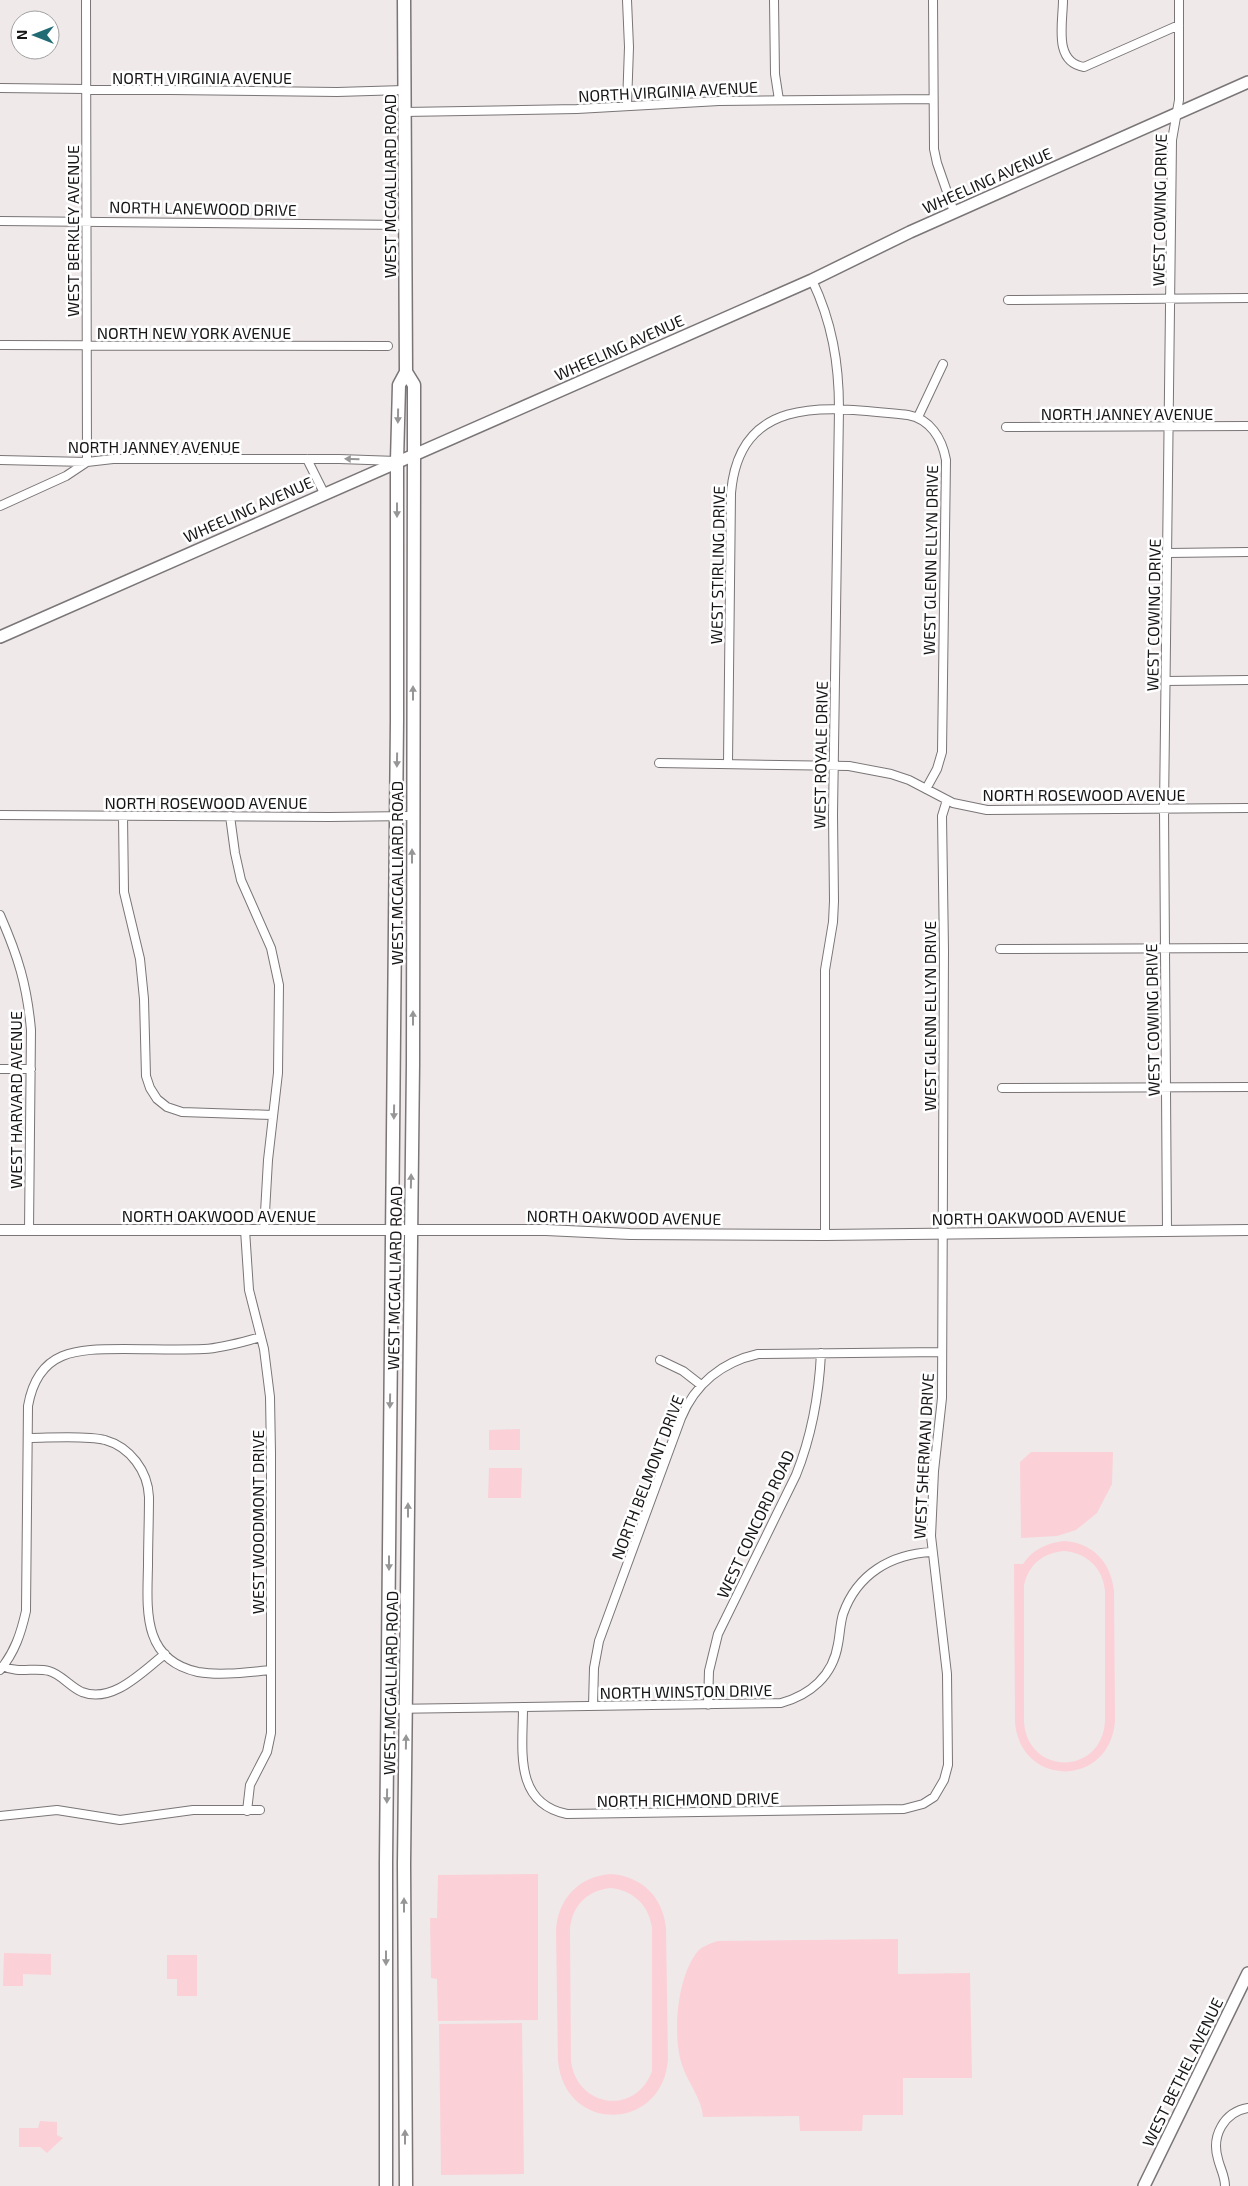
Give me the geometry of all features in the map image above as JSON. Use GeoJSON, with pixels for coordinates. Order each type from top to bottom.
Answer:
{"type":"FeatureCollection","features":[{"type":"Feature","properties":{"kind":"main road","name":"WEST MCGALLIARD ROAD"},"geometry":{"type":"LineString","coordinates":[[386,2186],[398,461],[399,385],[406,372],[404,0]]}},
{"type":"Feature","properties":{"kind":"main road","name":"WHEELING AVENUE"},"geometry":{"type":"LineString","coordinates":[[0,637],[812,280],[954,212],[1248,82]]}},
{"type":"Feature","properties":{"kind":"main road","name":"WEST MCGALLIARD ROAD"},"geometry":{"type":"LineString","coordinates":[[406,372],[414,385],[413,1064],[404,1864],[406,2186]]}},
{"type":"Feature","properties":{"kind":"main road","name":"WEST BETHEL AVENUE"},"geometry":{"type":"LineString","coordinates":[[1144,2186],[1248,1973]]}},
{"type":"Feature","properties":{"kind":"street","name":"WEST BERKLEY AVENUE"},"geometry":{"type":"LineString","coordinates":[[86,0],[87,462]]}},
{"type":"Feature","properties":{"kind":"street"},"geometry":{"type":"LineString","coordinates":[[627,0],[629,47],[627,105]]}},
{"type":"Feature","properties":{"kind":"street"},"geometry":{"type":"LineString","coordinates":[[774,0],[775,74],[779,100]]}},
{"type":"Feature","properties":{"kind":"street"},"geometry":{"type":"LineString","coordinates":[[933,0],[933,99],[937,163],[954,212]]}},
{"type":"Feature","properties":{"kind":"street"},"geometry":{"type":"LineString","coordinates":[[1063,0],[1063,52],[1073,64],[1084,67],[1179,25]]}},
{"type":"Feature","properties":{"kind":"street","name":"WEST COWING DRIVE"},"geometry":{"type":"LineString","coordinates":[[1167,1230],[1164,809],[1172,140],[1178,114],[1179,0]]}},
{"type":"Feature","properties":{"kind":"street","name":"NORTH VIRGINIA AVENUE"},"geometry":{"type":"LineString","coordinates":[[0,88],[85,89],[92,91],[317,92],[404,90]]}},
{"type":"Feature","properties":{"kind":"street","name":"NORTH VIRGINIA AVENUE"},"geometry":{"type":"LineString","coordinates":[[404,112],[577,109],[627,105],[779,100],[933,99]]}},
{"type":"Feature","properties":{"kind":"street","name":"NORTH LANEWOOD DRIVE"},"geometry":{"type":"LineString","coordinates":[[0,221],[405,225]]}},
{"type":"Feature","properties":{"kind":"street","name":"WEST ROYALE DRIVE"},"geometry":{"type":"LineString","coordinates":[[812,280],[825,311],[834,340],[839,381],[833,766],[833,915],[825,970],[825,1235]]}},
{"type":"Feature","properties":{"kind":"street"},"geometry":{"type":"LineString","coordinates":[[1008,300],[1248,298]]}},
{"type":"Feature","properties":{"kind":"street","name":"NORTH NEW YORK AVENUE"},"geometry":{"type":"LineString","coordinates":[[0,345],[388,346]]}},
{"type":"Feature","properties":{"kind":"street"},"geometry":{"type":"LineString","coordinates":[[839,409],[918,417],[943,364]]}},
{"type":"Feature","properties":{"kind":"street","name":"WEST STIRLING DRIVE"},"geometry":{"type":"LineString","coordinates":[[728,764],[731,493],[734,470],[740,455],[752,438],[770,422],[800,410],[839,409]]}},
{"type":"Feature","properties":{"kind":"street","name":"WEST GLENN ELLYN DRIVE"},"geometry":{"type":"LineString","coordinates":[[918,417],[932,428],[939,438],[944,451],[946,468],[942,752],[937,769],[926,789]]}},
{"type":"Feature","properties":{"kind":"street","name":"NORTH JANNEY AVENUE"},"geometry":{"type":"LineString","coordinates":[[1006,428],[1248,426]]}},
{"type":"Feature","properties":{"kind":"street","name":"NORTH JANNEY AVENUE"},"geometry":{"type":"LineString","coordinates":[[0,460],[87,462],[113,459],[398,461]]}},
{"type":"Feature","properties":{"kind":"street"},"geometry":{"type":"LineString","coordinates":[[307,459],[324,493]]}},
{"type":"Feature","properties":{"kind":"street"},"geometry":{"type":"LineString","coordinates":[[0,506],[66,476],[87,462]]}},
{"type":"Feature","properties":{"kind":"street"},"geometry":{"type":"LineString","coordinates":[[1168,553],[1248,552]]}},
{"type":"Feature","properties":{"kind":"street"},"geometry":{"type":"LineString","coordinates":[[1166,681],[1248,680]]}},
{"type":"Feature","properties":{"kind":"street","name":"NORTH ROSEWOOD AVENUE"},"geometry":{"type":"LineString","coordinates":[[658,764],[833,766],[873,769],[891,774],[947,800],[987,810],[1248,808]]}},
{"type":"Feature","properties":{"kind":"street","name":"WEST GLENN ELLYN DRIVE"},"geometry":{"type":"LineString","coordinates":[[942,1233],[944,960],[942,816],[947,800]]}},
{"type":"Feature","properties":{"kind":"street","name":"NORTH ROSEWOOD AVENUE"},"geometry":{"type":"LineString","coordinates":[[0,815],[412,816]]}},
{"type":"Feature","properties":{"kind":"street"},"geometry":{"type":"LineString","coordinates":[[123,816],[124,892],[142,978],[146,1076],[150,1088],[157,1099],[167,1106],[182,1112],[273,1115]]}},
{"type":"Feature","properties":{"kind":"street"},"geometry":{"type":"LineString","coordinates":[[230,816],[241,880],[271,948],[278,986],[278,1073],[267,1174],[264,1230]]}},
{"type":"Feature","properties":{"kind":"street","name":"WEST HARVARD AVENUE"},"geometry":{"type":"LineString","coordinates":[[0,915],[13,944],[24,978],[31,1030],[29,1230]]}},
{"type":"Feature","properties":{"kind":"street"},"geometry":{"type":"LineString","coordinates":[[1000,949],[1248,948]]}},
{"type":"Feature","properties":{"kind":"street"},"geometry":{"type":"LineString","coordinates":[[0,1068],[31,1069]]}},
{"type":"Feature","properties":{"kind":"street"},"geometry":{"type":"LineString","coordinates":[[1002,1088],[1248,1087]]}},
{"type":"Feature","properties":{"kind":"street","name":"NORTH OAKWOOD AVENUE"},"geometry":{"type":"LineString","coordinates":[[0,1230],[546,1230],[630,1234],[825,1235],[1248,1230]]}},
{"type":"Feature","properties":{"kind":"street","name":"WEST WOODMONT DRIVE"},"geometry":{"type":"LineString","coordinates":[[245,1230],[249,1290],[268,1377],[270,1406],[271,1670],[269,1746],[250,1785],[247,1811]]}},
{"type":"Feature","properties":{"kind":"street","name":"WEST SHERMAN DRIVE"},"geometry":{"type":"LineString","coordinates":[[934,1796],[944,1780],[948,1765],[948,1706],[944,1642],[932,1552],[931,1507],[942,1398],[942,1233]]}},
{"type":"Feature","properties":{"kind":"street"},"geometry":{"type":"LineString","coordinates":[[165,1654],[131,1681],[105,1694],[82,1692],[47,1671],[2,1668],[14,1651],[26,1611],[28,1406],[30,1393],[47,1366],[64,1355],[91,1349],[212,1349],[260,1337]]}},
{"type":"Feature","properties":{"kind":"street","name":"NORTH BELMONT DRIVE"},"geometry":{"type":"LineString","coordinates":[[592,1706],[594,1668],[604,1627],[681,1418],[690,1399],[701,1385],[720,1369],[748,1356],[768,1353],[942,1352]]}},
{"type":"Feature","properties":{"kind":"street","name":"WEST CONCORD ROAD"},"geometry":{"type":"LineString","coordinates":[[708,1705],[709,1671],[718,1634],[804,1455],[815,1417],[821,1353]]}},
{"type":"Feature","properties":{"kind":"street"},"geometry":{"type":"LineString","coordinates":[[660,1360],[683,1371],[701,1385]]}},
{"type":"Feature","properties":{"kind":"street"},"geometry":{"type":"LineString","coordinates":[[28,1438],[107,1440],[127,1452],[138,1464],[146,1480],[149,1497],[147,1615],[155,1640],[165,1654],[175,1662],[191,1670],[208,1673],[271,1670]]}},
{"type":"Feature","properties":{"kind":"street","name":"NORTH WINSTON DRIVE"},"geometry":{"type":"LineString","coordinates":[[388,1709],[781,1704],[794,1700],[809,1691],[823,1679],[833,1663],[843,1614],[860,1584],[875,1570],[892,1560],[911,1554],[932,1552]]}},
{"type":"Feature","properties":{"kind":"street","name":"NORTH RICHMOND DRIVE"},"geometry":{"type":"LineString","coordinates":[[523,1707],[526,1779],[535,1797],[540,1802],[560,1812],[574,1814],[904,1809],[923,1804],[934,1796]]}},
{"type":"Feature","properties":{"kind":"street"},"geometry":{"type":"LineString","coordinates":[[0,1816],[57,1810],[120,1820],[193,1810],[260,1810]]}},
{"type":"Feature","properties":{"kind":"street"},"geometry":{"type":"LineString","coordinates":[[1226,2186],[1215,2148],[1218,2134],[1227,2118],[1237,2111],[1248,2108]]}},
{"type":"Feature","properties":{"kind":"shaded area"},"geometry":{"type":"Polygon","coordinates":[[[520,1429],[520,1450],[489,1450],[489,1430],[520,1429]]]}},
{"type":"Feature","properties":{"kind":"shaded area"},"geometry":{"type":"Polygon","coordinates":[[[1031,1452],[1113,1452],[1112,1484],[1097,1513],[1076,1530],[1057,1536],[1021,1538],[1020,1462],[1031,1452]]]}},
{"type":"Feature","properties":{"kind":"shaded area"},"geometry":{"type":"Polygon","coordinates":[[[489,1468],[522,1468],[521,1498],[488,1498],[489,1468]]]}},
{"type":"Feature","properties":{"kind":"shaded area"},"geometry":{"type":"Polygon","coordinates":[[[1064,1541],[1084,1546],[1099,1556],[1109,1571],[1114,1591],[1115,1721],[1109,1743],[1098,1759],[1082,1768],[1065,1771],[1048,1768],[1032,1759],[1021,1744],[1015,1722],[1014,1564],[1023,1564],[1031,1554],[1046,1545],[1064,1541]],[[1056,1552],[1043,1557],[1029,1571],[1024,1585],[1024,1722],[1029,1740],[1038,1752],[1051,1760],[1065,1762],[1079,1760],[1092,1752],[1101,1739],[1105,1721],[1104,1583],[1097,1569],[1087,1558],[1072,1552],[1056,1552]]]}},
{"type":"Feature","properties":{"kind":"shaded area"},"geometry":{"type":"Polygon","coordinates":[[[538,1874],[538,2020],[438,2021],[437,1979],[431,1978],[430,1918],[437,1918],[438,1875],[538,1874]]]}},
{"type":"Feature","properties":{"kind":"shaded area"},"geometry":{"type":"Polygon","coordinates":[[[610,1874],[632,1879],[649,1890],[660,1907],[666,1928],[668,2059],[662,2083],[650,2100],[633,2111],[614,2115],[595,2112],[577,2102],[565,2085],[558,2061],[556,1930],[558,1919],[561,1908],[572,1891],[599,1876],[610,1874]],[[618,1889],[601,1890],[581,1902],[573,1915],[570,1931],[571,2061],[576,2077],[584,2089],[595,2097],[608,2100],[621,2100],[633,2095],[644,2085],[652,2071],[652,1928],[647,1912],[638,1900],[633,1895],[618,1889]]]}},
{"type":"Feature","properties":{"kind":"shaded area"},"geometry":{"type":"Polygon","coordinates":[[[898,1939],[898,1974],[970,1973],[972,2078],[903,2078],[903,2115],[863,2115],[862,2131],[800,2131],[799,2116],[703,2117],[700,2104],[682,2065],[677,2038],[678,2006],[681,1990],[685,1975],[698,1951],[718,1941],[898,1939]]]}},
{"type":"Feature","properties":{"kind":"shaded area"},"geometry":{"type":"Polygon","coordinates":[[[4,1953],[51,1954],[51,1975],[23,1974],[23,1986],[3,1986],[4,1953]]]}},
{"type":"Feature","properties":{"kind":"shaded area"},"geometry":{"type":"Polygon","coordinates":[[[167,1955],[197,1955],[197,1996],[177,1996],[177,1979],[167,1979],[167,1955]]]}},
{"type":"Feature","properties":{"kind":"shaded area"},"geometry":{"type":"Polygon","coordinates":[[[522,2023],[524,2174],[441,2175],[439,2024],[522,2023]]]}},
{"type":"Feature","properties":{"kind":"shaded area"},"geometry":{"type":"Polygon","coordinates":[[[40,2121],[57,2122],[57,2135],[63,2138],[47,2153],[40,2147],[19,2147],[19,2128],[38,2128],[40,2121]]]}}]}
